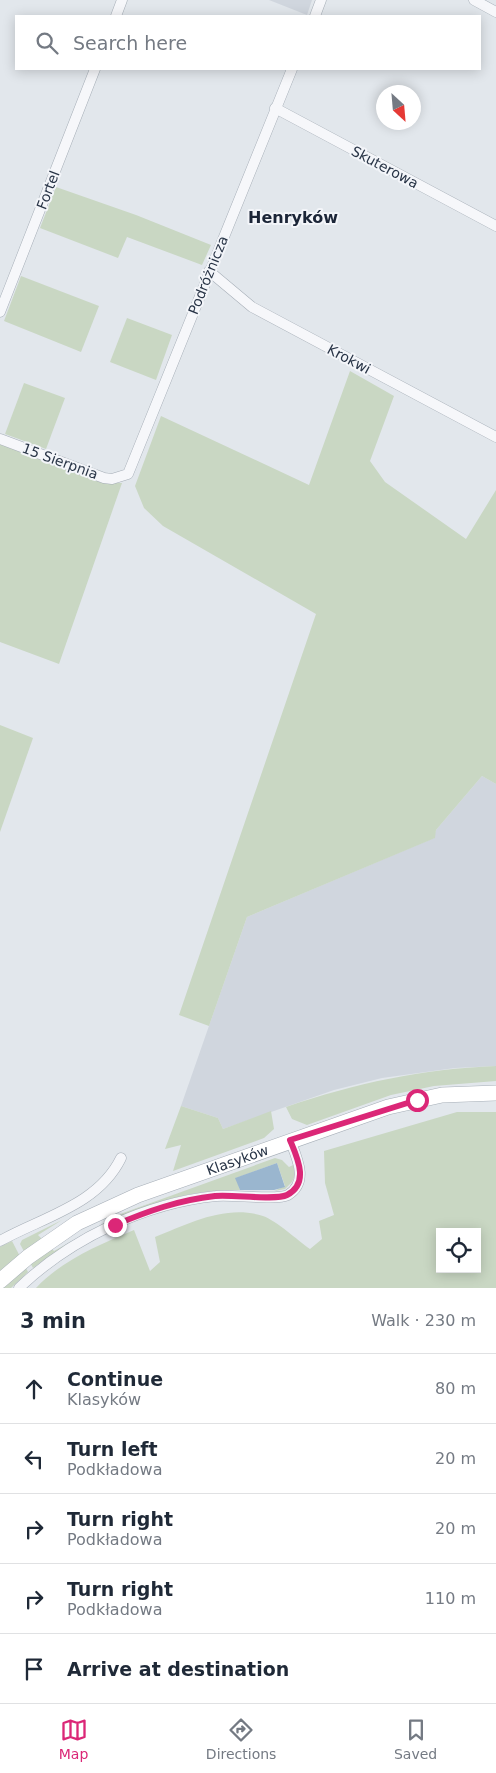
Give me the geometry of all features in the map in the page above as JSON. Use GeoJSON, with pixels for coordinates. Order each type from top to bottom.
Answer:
{"type":"FeatureCollection","features":[{"type":"Feature","properties":{"kind":"street"},"geometry":{"type":"LineString","coordinates":[[116,15],[122,0]]}},
{"type":"Feature","properties":{"kind":"street"},"geometry":{"type":"LineString","coordinates":[[315,15],[321,0]]}},
{"type":"Feature","properties":{"kind":"street"},"geometry":{"type":"LineString","coordinates":[[474,0],[496,12]]}},
{"type":"Feature","properties":{"kind":"street","name":"Fortel"},"geometry":{"type":"LineString","coordinates":[[0,312],[95,70]]}},
{"type":"Feature","properties":{"kind":"street","name":"Podróżnicza"},"geometry":{"type":"LineString","coordinates":[[121,477],[128,474],[130,470],[209,270],[292,70]]}},
{"type":"Feature","properties":{"kind":"street","name":"Skuterowa"},"geometry":{"type":"LineString","coordinates":[[275,108],[496,226]]}},
{"type":"Feature","properties":{"kind":"street","name":"Krokwi"},"geometry":{"type":"LineString","coordinates":[[209,270],[252,307],[496,437]]}},
{"type":"Feature","properties":{"kind":"street","name":"15 Sierpnia"},"geometry":{"type":"LineString","coordinates":[[0,439],[104,478],[121,477]]}},
{"type":"Feature","properties":{"kind":"street","name":"Klasyków"},"geometry":{"type":"LineString","coordinates":[[0,1281],[46,1244],[77,1223],[113,1205],[290,1140],[417,1100],[442,1095],[496,1093]]}},
{"type":"Feature","properties":{"kind":"street"},"geometry":{"type":"LineString","coordinates":[[18,1288],[40,1270],[87,1239],[158,1208],[186,1200],[216,1196],[277,1198],[287,1195],[295,1188],[301,1170],[290,1140]]}},
{"type":"Feature","properties":{"kind":"street"},"geometry":{"type":"LineString","coordinates":[[0,1241],[92,1194],[111,1176],[121,1158]]}},
{"type":"Feature","properties":{"kind":"shaded area"},"geometry":{"type":"Polygon","coordinates":[[[269,0],[312,0],[307,15],[269,0]]]}},
{"type":"Feature","properties":{"kind":"shaded area"},"geometry":{"type":"Polygon","coordinates":[[[482,776],[496,784],[496,1066],[455,1068],[382,1078],[334,1090],[223,1129],[218,1118],[181,1106],[247,917],[434,838],[436,830],[482,776]]]}},
{"type":"Feature","properties":{"kind":"green space"},"geometry":{"type":"Polygon","coordinates":[[[56,187],[136,215],[211,245],[202,265],[127,237],[118,258],[40,228],[56,187]]]}},
{"type":"Feature","properties":{"kind":"green space"},"geometry":{"type":"Polygon","coordinates":[[[21,276],[99,306],[81,352],[4,321],[21,276]]]}},
{"type":"Feature","properties":{"kind":"green space"},"geometry":{"type":"Polygon","coordinates":[[[127,318],[172,335],[156,380],[110,362],[127,318]]]}},
{"type":"Feature","properties":{"kind":"green space"},"geometry":{"type":"Polygon","coordinates":[[[350,371],[394,396],[370,461],[385,482],[466,539],[496,490],[496,784],[482,776],[436,830],[435,838],[247,917],[209,1026],[179,1015],[316,614],[163,526],[144,508],[135,486],[161,416],[309,485],[350,371]]]}},
{"type":"Feature","properties":{"kind":"green space"},"geometry":{"type":"Polygon","coordinates":[[[24,383],[65,398],[46,449],[5,434],[24,383]]]}},
{"type":"Feature","properties":{"kind":"green space"},"geometry":{"type":"Polygon","coordinates":[[[0,444],[109,483],[122,483],[59,664],[0,642],[0,444]]]}},
{"type":"Feature","properties":{"kind":"green space"},"geometry":{"type":"Polygon","coordinates":[[[0,725],[33,738],[0,832],[0,725]]]}},
{"type":"Feature","properties":{"kind":"green space"},"geometry":{"type":"Polygon","coordinates":[[[496,1066],[496,1081],[434,1086],[391,1095],[307,1125],[292,1119],[286,1107],[364,1084],[415,1074],[496,1066]]]}},
{"type":"Feature","properties":{"kind":"green space"},"geometry":{"type":"Polygon","coordinates":[[[181,1106],[218,1118],[223,1129],[271,1111],[274,1129],[264,1138],[173,1171],[181,1145],[165,1149],[181,1106]]]}},
{"type":"Feature","properties":{"kind":"green space"},"geometry":{"type":"Polygon","coordinates":[[[457,1112],[496,1112],[496,1288],[36,1288],[69,1261],[134,1230],[150,1271],[160,1262],[155,1237],[194,1221],[235,1212],[269,1218],[310,1249],[322,1239],[319,1221],[334,1215],[325,1183],[324,1151],[457,1112]]]}},
{"type":"Feature","properties":{"kind":"green space"},"geometry":{"type":"Polygon","coordinates":[[[275,1158],[282,1160],[289,1167],[293,1165],[295,1175],[292,1182],[285,1189],[274,1191],[285,1186],[277,1163],[236,1178],[240,1190],[185,1195],[131,1212],[80,1237],[33,1268],[20,1244],[22,1240],[62,1220],[38,1235],[54,1251],[123,1213],[275,1158]]]}},
{"type":"Feature","properties":{"kind":"green space"},"geometry":{"type":"Polygon","coordinates":[[[12,1241],[28,1272],[11,1288],[0,1288],[0,1247],[12,1241]]]}},
{"type":"Feature","properties":{"kind":"water"},"geometry":{"type":"Polygon","coordinates":[[[277,1163],[285,1187],[274,1190],[240,1190],[235,1178],[277,1163]]]}},
{"type":"Feature","properties":{"kind":"district","name":"Henryków"},"geometry":{"type":"Point","coordinates":[293,217]}},
{"type":"Feature","properties":{"kind":"route"},"geometry":{"type":"LineString","coordinates":[[115,1225],[135,1216],[186,1200],[233,1195],[277,1198],[287,1195],[295,1188],[301,1170],[290,1140],[388,1107],[417,1100]]}}]}
